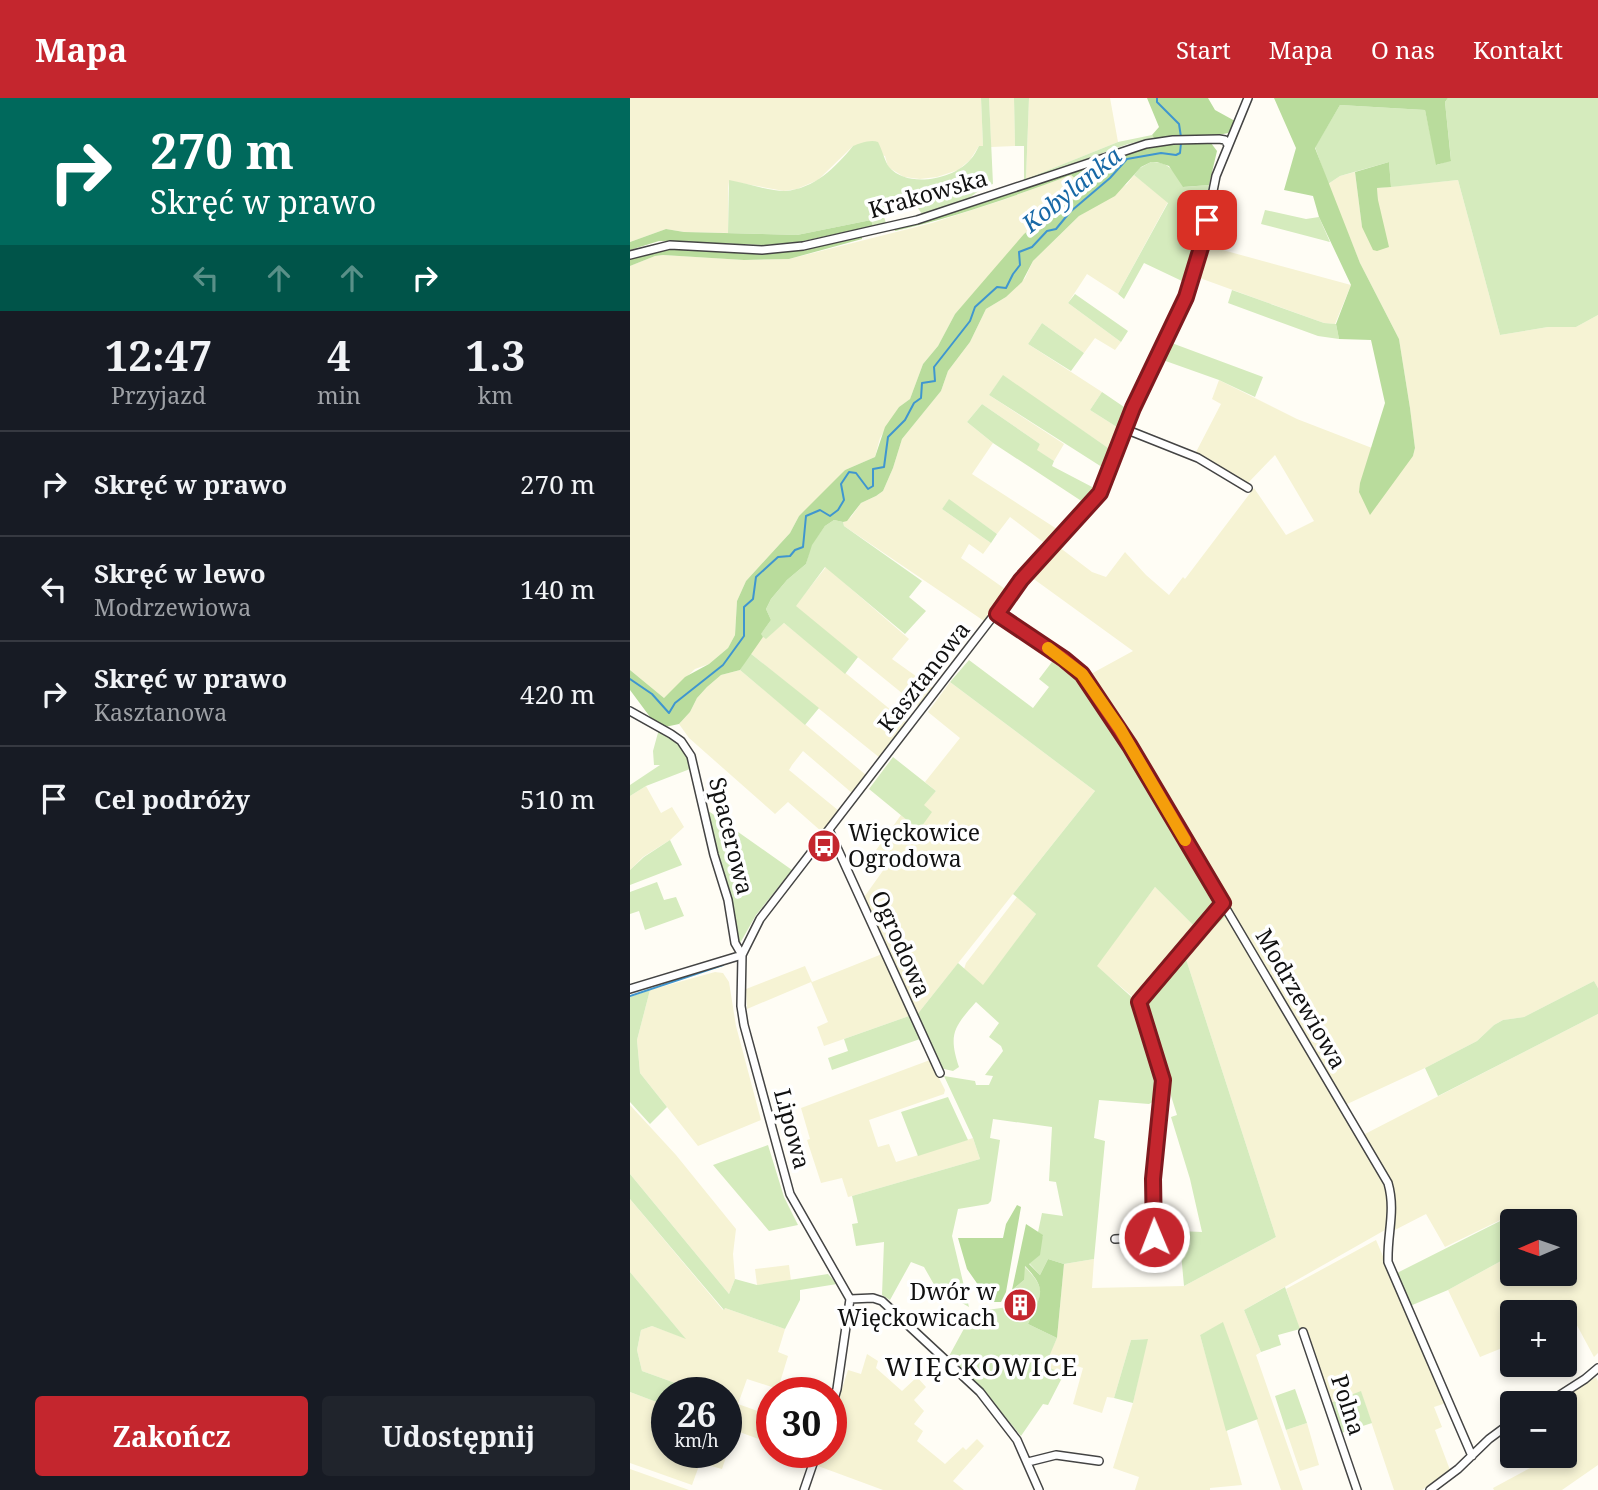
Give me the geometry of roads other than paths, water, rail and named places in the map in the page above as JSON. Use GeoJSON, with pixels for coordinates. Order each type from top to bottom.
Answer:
{"type":"FeatureCollection","features":[{"type":"Feature","properties":{"kind":"street","name":"Kasztanowa"},"geometry":{"type":"LineString","coordinates":[[742,956],[760,919],[1021,580],[1100,493],[1125,429],[1189,287],[1203,241],[1216,176],[1248,98]]}},
{"type":"Feature","properties":{"kind":"street","name":"Krakowska"},"geometry":{"type":"LineString","coordinates":[[630,255],[670,245],[762,250],[803,246],[917,220],[991,197],[1128,148],[1192,139],[1225,140],[1228,145]]}},
{"type":"Feature","properties":{"kind":"street"},"geometry":{"type":"LineString","coordinates":[[1125,429],[1198,458],[1248,488]]}},
{"type":"Feature","properties":{"kind":"street","name":"Modrzewiowa"},"geometry":{"type":"LineString","coordinates":[[997,614],[1082,674],[1125,737],[1388,1183],[1393,1211],[1387,1237],[1388,1262],[1472,1456]]}},
{"type":"Feature","properties":{"kind":"street"},"geometry":{"type":"LineString","coordinates":[[630,711],[638,715]]}},
{"type":"Feature","properties":{"kind":"street"},"geometry":{"type":"LineString","coordinates":[[630,720],[638,715]]}},
{"type":"Feature","properties":{"kind":"street","name":"Spacerowa"},"geometry":{"type":"LineString","coordinates":[[638,715],[681,741],[691,756],[713,855],[728,900],[736,943],[742,956]]}},
{"type":"Feature","properties":{"kind":"street","name":"Ogrodowa"},"geometry":{"type":"LineString","coordinates":[[829,830],[940,1073]]}},
{"type":"Feature","properties":{"kind":"street"},"geometry":{"type":"LineString","coordinates":[[1115,1239],[1154,1237],[1153,1179],[1163,1080],[1139,1002],[1223,903]]}},
{"type":"Feature","properties":{"kind":"street"},"geometry":{"type":"LineString","coordinates":[[630,989],[742,956]]}},
{"type":"Feature","properties":{"kind":"street","name":"Lipowa"},"geometry":{"type":"LineString","coordinates":[[742,956],[740,988],[743,1015],[790,1194],[850,1299]]}},
{"type":"Feature","properties":{"kind":"street"},"geometry":{"type":"LineString","coordinates":[[839,1377],[850,1299],[873,1298],[892,1309],[980,1392],[1017,1440],[1039,1490]]}},
{"type":"Feature","properties":{"kind":"street","name":"Polna"},"geometry":{"type":"LineString","coordinates":[[1303,1332],[1356,1490]]}},
{"type":"Feature","properties":{"kind":"street"},"geometry":{"type":"LineString","coordinates":[[1566,1391],[1598,1368]]}},
{"type":"Feature","properties":{"kind":"street"},"geometry":{"type":"LineString","coordinates":[[1430,1490],[1500,1431]]}},
{"type":"Feature","properties":{"kind":"street"},"geometry":{"type":"LineString","coordinates":[[1028,1462],[1056,1455],[1099,1461]]}},
{"type":"Feature","properties":{"kind":"street"},"geometry":{"type":"LineString","coordinates":[[804,1490],[812,1468]]}},
{"type":"Feature","properties":{"kind":"waterway","name":"Kobylanka"},"geometry":{"type":"LineString","coordinates":[[1157,98],[1157,102],[1179,124],[1181,137]]}},
{"type":"Feature","properties":{"kind":"waterway","name":"Kobylanka"},"geometry":{"type":"LineString","coordinates":[[630,679],[652,694],[669,713],[675,703],[723,665],[744,636],[744,607],[753,599],[756,577],[778,557],[790,556],[803,547],[806,516],[820,510],[830,516],[838,510],[844,500],[841,484],[849,472],[856,473],[868,489],[873,486],[873,469],[884,467],[888,437],[905,420],[914,403],[921,398],[922,383],[935,381],[934,367],[970,321],[975,307],[997,287],[1006,288],[1020,265],[1019,252],[1032,247],[1047,231],[1056,229],[1070,212],[1110,178],[1127,159],[1161,153],[1176,155],[1180,153],[1181,143]]}},
{"type":"Feature","properties":{"kind":"waterway"},"geometry":{"type":"LineString","coordinates":[[630,996],[723,965]]}},
{"type":"Feature","properties":{"kind":"place","name":"Więckowice Ogrodowa"},"geometry":{"type":"Point","coordinates":[824,846]}},
{"type":"Feature","properties":{"kind":"place","name":"Dwór w Więckowicach"},"geometry":{"type":"Point","coordinates":[1020,1305]}},
{"type":"Feature","properties":{"kind":"district","name":"WIĘCKOWICE"},"geometry":{"type":"Point","coordinates":[982,1367]}}]}
